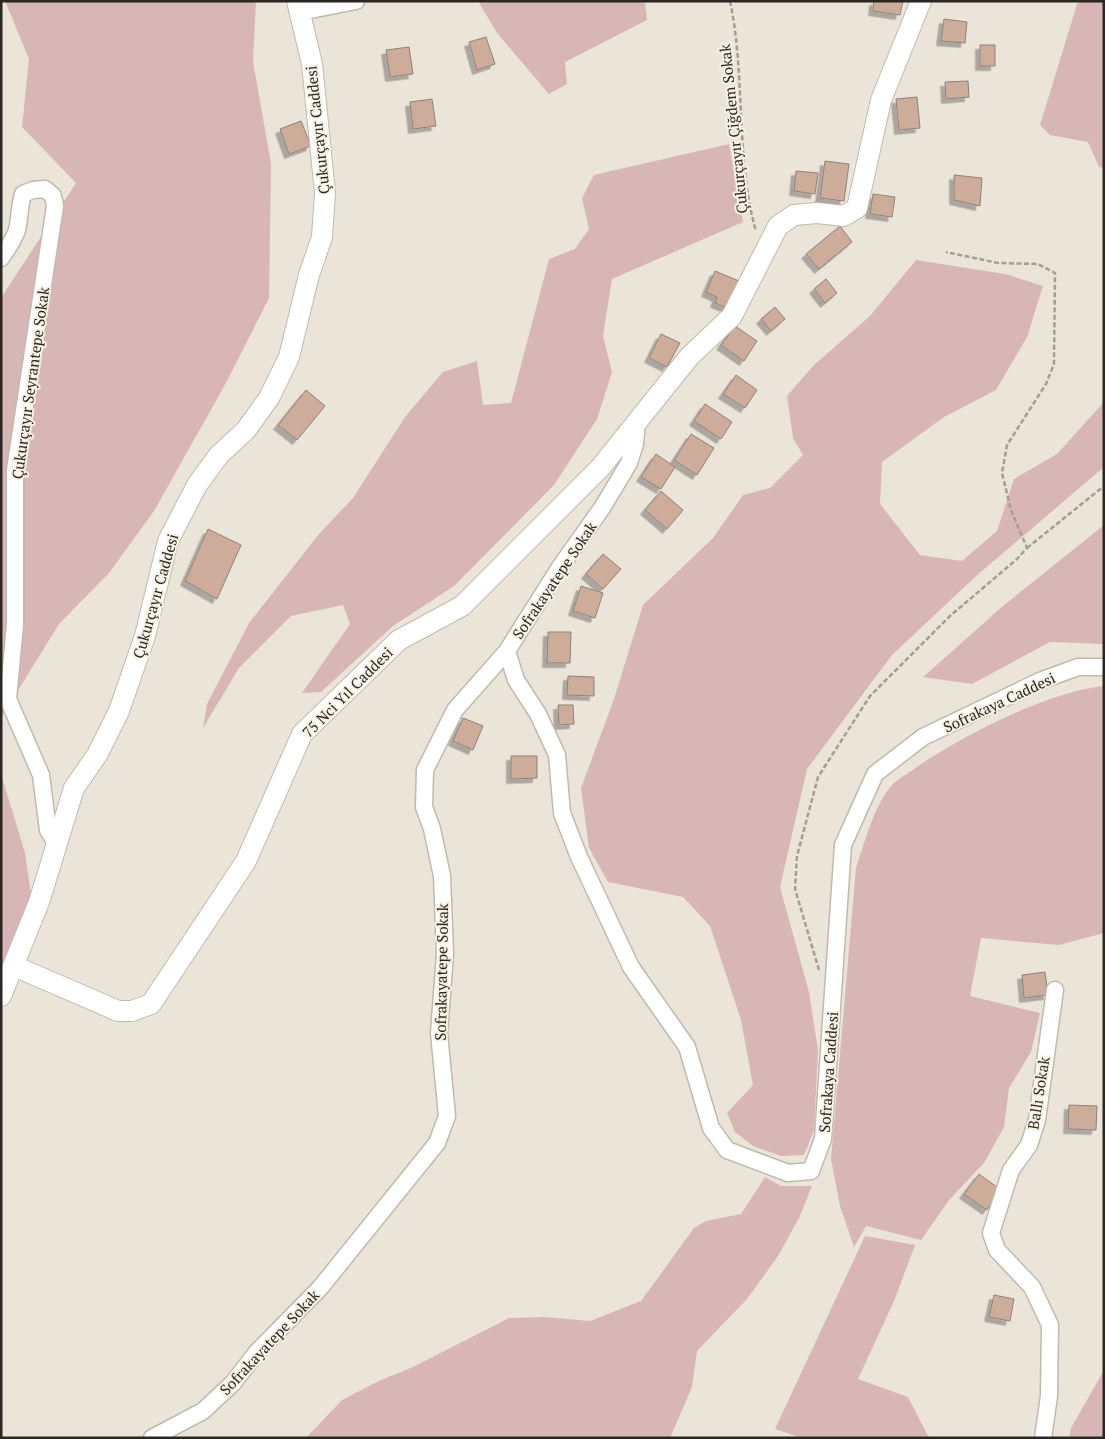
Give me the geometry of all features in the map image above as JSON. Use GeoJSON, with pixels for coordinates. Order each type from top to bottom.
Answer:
{"type":"FeatureCollection","features":[{"type":"Feature","properties":{"kind":"street"},"geometry":{"type":"LineString","coordinates":[[299,7],[356,1]]}},
{"type":"Feature","properties":{"kind":"street","name":"75 Nci Yıl Caddesi"},"geometry":{"type":"LineString","coordinates":[[14,966],[118,1011],[132,1011],[151,1004],[246,861],[302,734],[399,640],[462,606],[600,468],[689,357],[732,316],[778,226],[794,215],[818,213],[844,216],[857,208],[882,100],[921,1]]}},
{"type":"Feature","properties":{"kind":"street","name":"Çukurçayır Caddesi"},"geometry":{"type":"LineString","coordinates":[[1,996],[39,902],[74,788],[97,754],[119,711],[145,636],[168,541],[197,485],[219,455],[246,430],[258,414],[269,398],[289,357],[309,275],[322,237],[325,193],[312,64],[299,7]]}},
{"type":"Feature","properties":{"kind":"street","name":"Çukurçayır Seyrantepe Sokak"},"geometry":{"type":"LineString","coordinates":[[1,258],[18,228],[18,207],[24,194],[33,190],[45,189],[53,196],[55,206],[15,470],[15,625],[8,699],[41,775],[48,830],[56,843]]}},
{"type":"Feature","properties":{"kind":"street","name":"Sofrakayatepe Sokak"},"geometry":{"type":"LineString","coordinates":[[152,1438],[203,1411],[233,1383],[257,1352],[320,1288],[437,1143],[447,1116],[438,1033],[445,954],[442,876],[432,829],[424,808],[425,770],[455,710],[507,652],[560,567],[602,508],[629,463],[635,444],[637,422]]}},
{"type":"Feature","properties":{"kind":"street","name":"Sofrakaya Caddesi"},"geometry":{"type":"LineString","coordinates":[[507,652],[516,680],[538,714],[557,755],[562,813],[579,857],[631,967],[687,1047],[711,1128],[727,1150],[788,1173],[811,1171],[823,1139],[843,845],[875,774],[923,737],[1040,681],[1078,667],[1104,667]]}},
{"type":"Feature","properties":{"kind":"street","name":"Ballı Sokak"},"geometry":{"type":"LineString","coordinates":[[1043,1438],[1049,1396],[1050,1325],[1032,1287],[996,1250],[992,1233],[1011,1170],[1029,1145],[1036,1120],[1055,990]]}},
{"type":"Feature","properties":{"kind":"path","name":"Çukurçayır Çiğdem Sokak"},"geometry":{"type":"LineString","coordinates":[[730,1],[738,52],[746,174],[754,225],[763,254]]}},
{"type":"Feature","properties":{"kind":"path"},"geometry":{"type":"LineString","coordinates":[[946,252],[998,262],[1038,264],[1055,272],[1054,364],[1046,384],[1007,445],[1002,473],[1011,510],[1027,548]]}},
{"type":"Feature","properties":{"kind":"path"},"geometry":{"type":"LineString","coordinates":[[820,974],[795,889],[797,856],[818,777],[870,696],[950,616],[1017,559],[1027,548],[1104,486]]}},
{"type":"Feature","properties":{"kind":"shaded area"},"geometry":{"type":"Polygon","coordinates":[[[5,1],[256,1],[253,61],[271,164],[269,298],[226,383],[154,511],[109,573],[59,624],[1,718],[1,298],[76,183],[22,127],[29,59],[5,1]]]}},
{"type":"Feature","properties":{"kind":"shaded area"},"geometry":{"type":"Polygon","coordinates":[[[478,1],[645,1],[647,20],[565,62],[567,84],[549,94],[497,33],[478,1]]]}},
{"type":"Feature","properties":{"kind":"shaded area"},"geometry":{"type":"Polygon","coordinates":[[[1078,1],[1104,1],[1104,168],[1099,167],[1088,142],[1050,135],[1040,125],[1078,1]]]}},
{"type":"Feature","properties":{"kind":"shaded area"},"geometry":{"type":"Polygon","coordinates":[[[729,144],[743,222],[612,279],[603,336],[612,372],[597,419],[554,485],[454,586],[393,626],[321,692],[302,693],[350,624],[343,605],[291,616],[239,668],[203,728],[207,704],[249,623],[319,534],[353,498],[405,417],[443,372],[477,361],[483,405],[511,403],[549,259],[575,249],[589,229],[582,198],[594,175],[729,144]]]}},
{"type":"Feature","properties":{"kind":"shaded area"},"geometry":{"type":"Polygon","coordinates":[[[916,260],[1005,274],[1043,286],[1027,337],[996,390],[944,417],[882,462],[880,504],[920,555],[962,561],[997,531],[1014,479],[1057,454],[1104,402],[1104,467],[975,577],[892,655],[807,769],[780,887],[809,992],[818,1050],[814,1130],[804,1155],[781,1156],[753,1146],[735,1132],[727,1113],[753,1085],[741,1020],[710,926],[683,897],[608,882],[589,848],[581,788],[614,699],[643,605],[713,538],[743,495],[770,488],[803,455],[793,438],[787,396],[814,365],[870,316],[916,260]]]}},
{"type":"Feature","properties":{"kind":"shaded area"},"geometry":{"type":"Polygon","coordinates":[[[1104,525],[1104,644],[1050,642],[972,684],[923,677],[1003,606],[1104,525]]]}},
{"type":"Feature","properties":{"kind":"shaded area"},"geometry":{"type":"Polygon","coordinates":[[[1104,686],[1104,933],[1059,945],[981,938],[970,996],[1040,1013],[1031,1052],[1009,1088],[1004,1127],[984,1163],[950,1199],[921,1240],[866,1226],[854,1247],[840,1206],[831,1159],[856,868],[875,813],[880,802],[894,783],[955,743],[1005,717],[1032,706],[1082,690],[1104,686]]]}},
{"type":"Feature","properties":{"kind":"shaded area"},"geometry":{"type":"Polygon","coordinates":[[[1,774],[25,853],[34,915],[1,972],[1,774]]]}},
{"type":"Feature","properties":{"kind":"shaded area"},"geometry":{"type":"Polygon","coordinates":[[[765,1177],[781,1186],[812,1186],[799,1218],[778,1256],[747,1299],[697,1351],[692,1387],[670,1438],[306,1438],[342,1400],[379,1381],[413,1367],[509,1318],[544,1317],[590,1321],[641,1301],[694,1228],[706,1221],[741,1214],[765,1177]]]}},
{"type":"Feature","properties":{"kind":"shaded area"},"geometry":{"type":"Polygon","coordinates":[[[865,1236],[915,1245],[894,1301],[858,1379],[908,1397],[929,1438],[802,1438],[775,1429],[865,1236]]]}},
{"type":"Feature","properties":{"kind":"shaded area"},"geometry":{"type":"Polygon","coordinates":[[[1104,1370],[1104,1438],[1069,1438],[1071,1428],[1104,1370]]]}},
{"type":"Feature","properties":{"kind":"building"},"geometry":{"type":"Polygon","coordinates":[[[874,1],[903,1],[900,15],[873,11],[874,1]]]}},
{"type":"Feature","properties":{"kind":"building"},"geometry":{"type":"Polygon","coordinates":[[[944,19],[967,22],[965,43],[941,41],[944,19]]]}},
{"type":"Feature","properties":{"kind":"building"},"geometry":{"type":"Polygon","coordinates":[[[486,37],[495,64],[477,70],[469,42],[486,37]]]}},
{"type":"Feature","properties":{"kind":"building"},"geometry":{"type":"Polygon","coordinates":[[[980,45],[995,45],[995,66],[980,66],[980,45]]]}},
{"type":"Feature","properties":{"kind":"building"},"geometry":{"type":"Polygon","coordinates":[[[409,47],[413,74],[390,77],[386,50],[409,47]]]}},
{"type":"Feature","properties":{"kind":"building"},"geometry":{"type":"Polygon","coordinates":[[[968,81],[969,97],[946,99],[945,82],[968,81]]]}},
{"type":"Feature","properties":{"kind":"building"},"geometry":{"type":"Polygon","coordinates":[[[917,97],[920,128],[899,130],[896,99],[917,97]]]}},
{"type":"Feature","properties":{"kind":"building"},"geometry":{"type":"Polygon","coordinates":[[[432,99],[436,126],[413,129],[410,102],[432,99]]]}},
{"type":"Feature","properties":{"kind":"building"},"geometry":{"type":"Polygon","coordinates":[[[301,121],[311,146],[289,154],[280,129],[301,121]]]}},
{"type":"Feature","properties":{"kind":"building"},"geometry":{"type":"Polygon","coordinates":[[[825,161],[849,164],[844,201],[820,198],[825,161]]]}},
{"type":"Feature","properties":{"kind":"building"},"geometry":{"type":"Polygon","coordinates":[[[796,171],[818,173],[815,194],[794,191],[796,171]]]}},
{"type":"Feature","properties":{"kind":"building"},"geometry":{"type":"Polygon","coordinates":[[[954,175],[982,178],[980,206],[954,200],[954,175]]]}},
{"type":"Feature","properties":{"kind":"building"},"geometry":{"type":"Polygon","coordinates":[[[873,194],[895,197],[892,217],[870,214],[873,194]]]}},
{"type":"Feature","properties":{"kind":"building"},"geometry":{"type":"Polygon","coordinates":[[[840,226],[852,242],[819,269],[806,254],[840,226]]]}},
{"type":"Feature","properties":{"kind":"building"},"geometry":{"type":"Polygon","coordinates":[[[715,271],[739,281],[728,308],[715,303],[717,297],[706,292],[715,271]]]}},
{"type":"Feature","properties":{"kind":"building"},"geometry":{"type":"Polygon","coordinates":[[[826,279],[837,293],[825,303],[814,289],[826,279]]]}},
{"type":"Feature","properties":{"kind":"building"},"geometry":{"type":"Polygon","coordinates":[[[775,307],[785,319],[771,331],[761,319],[775,307]]]}},
{"type":"Feature","properties":{"kind":"building"},"geometry":{"type":"Polygon","coordinates":[[[735,326],[757,341],[744,361],[721,345],[735,326]]]}},
{"type":"Feature","properties":{"kind":"building"},"geometry":{"type":"Polygon","coordinates":[[[661,334],[680,343],[667,367],[649,358],[661,334]]]}},
{"type":"Feature","properties":{"kind":"building"},"geometry":{"type":"Polygon","coordinates":[[[736,375],[757,390],[745,408],[723,394],[736,375]]]}},
{"type":"Feature","properties":{"kind":"building"},"geometry":{"type":"Polygon","coordinates":[[[306,390],[325,406],[297,440],[278,425],[306,390]]]}},
{"type":"Feature","properties":{"kind":"building"},"geometry":{"type":"Polygon","coordinates":[[[705,404],[732,422],[721,439],[694,421],[705,404]]]}},
{"type":"Feature","properties":{"kind":"building"},"geometry":{"type":"Polygon","coordinates":[[[691,434],[714,448],[697,475],[674,460],[691,434]]]}},
{"type":"Feature","properties":{"kind":"building"},"geometry":{"type":"Polygon","coordinates":[[[656,454],[675,467],[661,489],[641,477],[656,454]]]}},
{"type":"Feature","properties":{"kind":"building"},"geometry":{"type":"Polygon","coordinates":[[[661,491],[683,510],[667,529],[645,510],[661,491]]]}},
{"type":"Feature","properties":{"kind":"building"},"geometry":{"type":"Polygon","coordinates":[[[208,529],[241,545],[217,599],[185,581],[208,529]]]}},
{"type":"Feature","properties":{"kind":"building"},"geometry":{"type":"Polygon","coordinates":[[[603,554],[621,569],[603,589],[586,574],[603,554]]]}},
{"type":"Feature","properties":{"kind":"building"},"geometry":{"type":"Polygon","coordinates":[[[581,586],[603,593],[595,618],[573,611],[581,586]]]}},
{"type":"Feature","properties":{"kind":"building"},"geometry":{"type":"Polygon","coordinates":[[[548,632],[571,632],[570,663],[547,663],[548,632]]]}},
{"type":"Feature","properties":{"kind":"building"},"geometry":{"type":"Polygon","coordinates":[[[568,676],[594,677],[594,696],[567,695],[568,676]]]}},
{"type":"Feature","properties":{"kind":"building"},"geometry":{"type":"Polygon","coordinates":[[[558,705],[573,705],[574,724],[559,725],[558,705]]]}},
{"type":"Feature","properties":{"kind":"building"},"geometry":{"type":"Polygon","coordinates":[[[463,718],[483,726],[473,750],[453,741],[463,718]]]}},
{"type":"Feature","properties":{"kind":"building"},"geometry":{"type":"Polygon","coordinates":[[[511,756],[537,756],[537,778],[511,779],[511,756]]]}},
{"type":"Feature","properties":{"kind":"building"},"geometry":{"type":"Polygon","coordinates":[[[1045,972],[1048,995],[1024,998],[1022,975],[1045,972]]]}},
{"type":"Feature","properties":{"kind":"building"},"geometry":{"type":"Polygon","coordinates":[[[1069,1105],[1097,1106],[1096,1130],[1068,1129],[1069,1105]]]}},
{"type":"Feature","properties":{"kind":"building"},"geometry":{"type":"Polygon","coordinates":[[[979,1174],[1001,1190],[987,1210],[964,1194],[979,1174]]]}},
{"type":"Feature","properties":{"kind":"building"},"geometry":{"type":"Polygon","coordinates":[[[994,1295],[1014,1299],[1010,1321],[989,1317],[994,1295]]]}}]}
